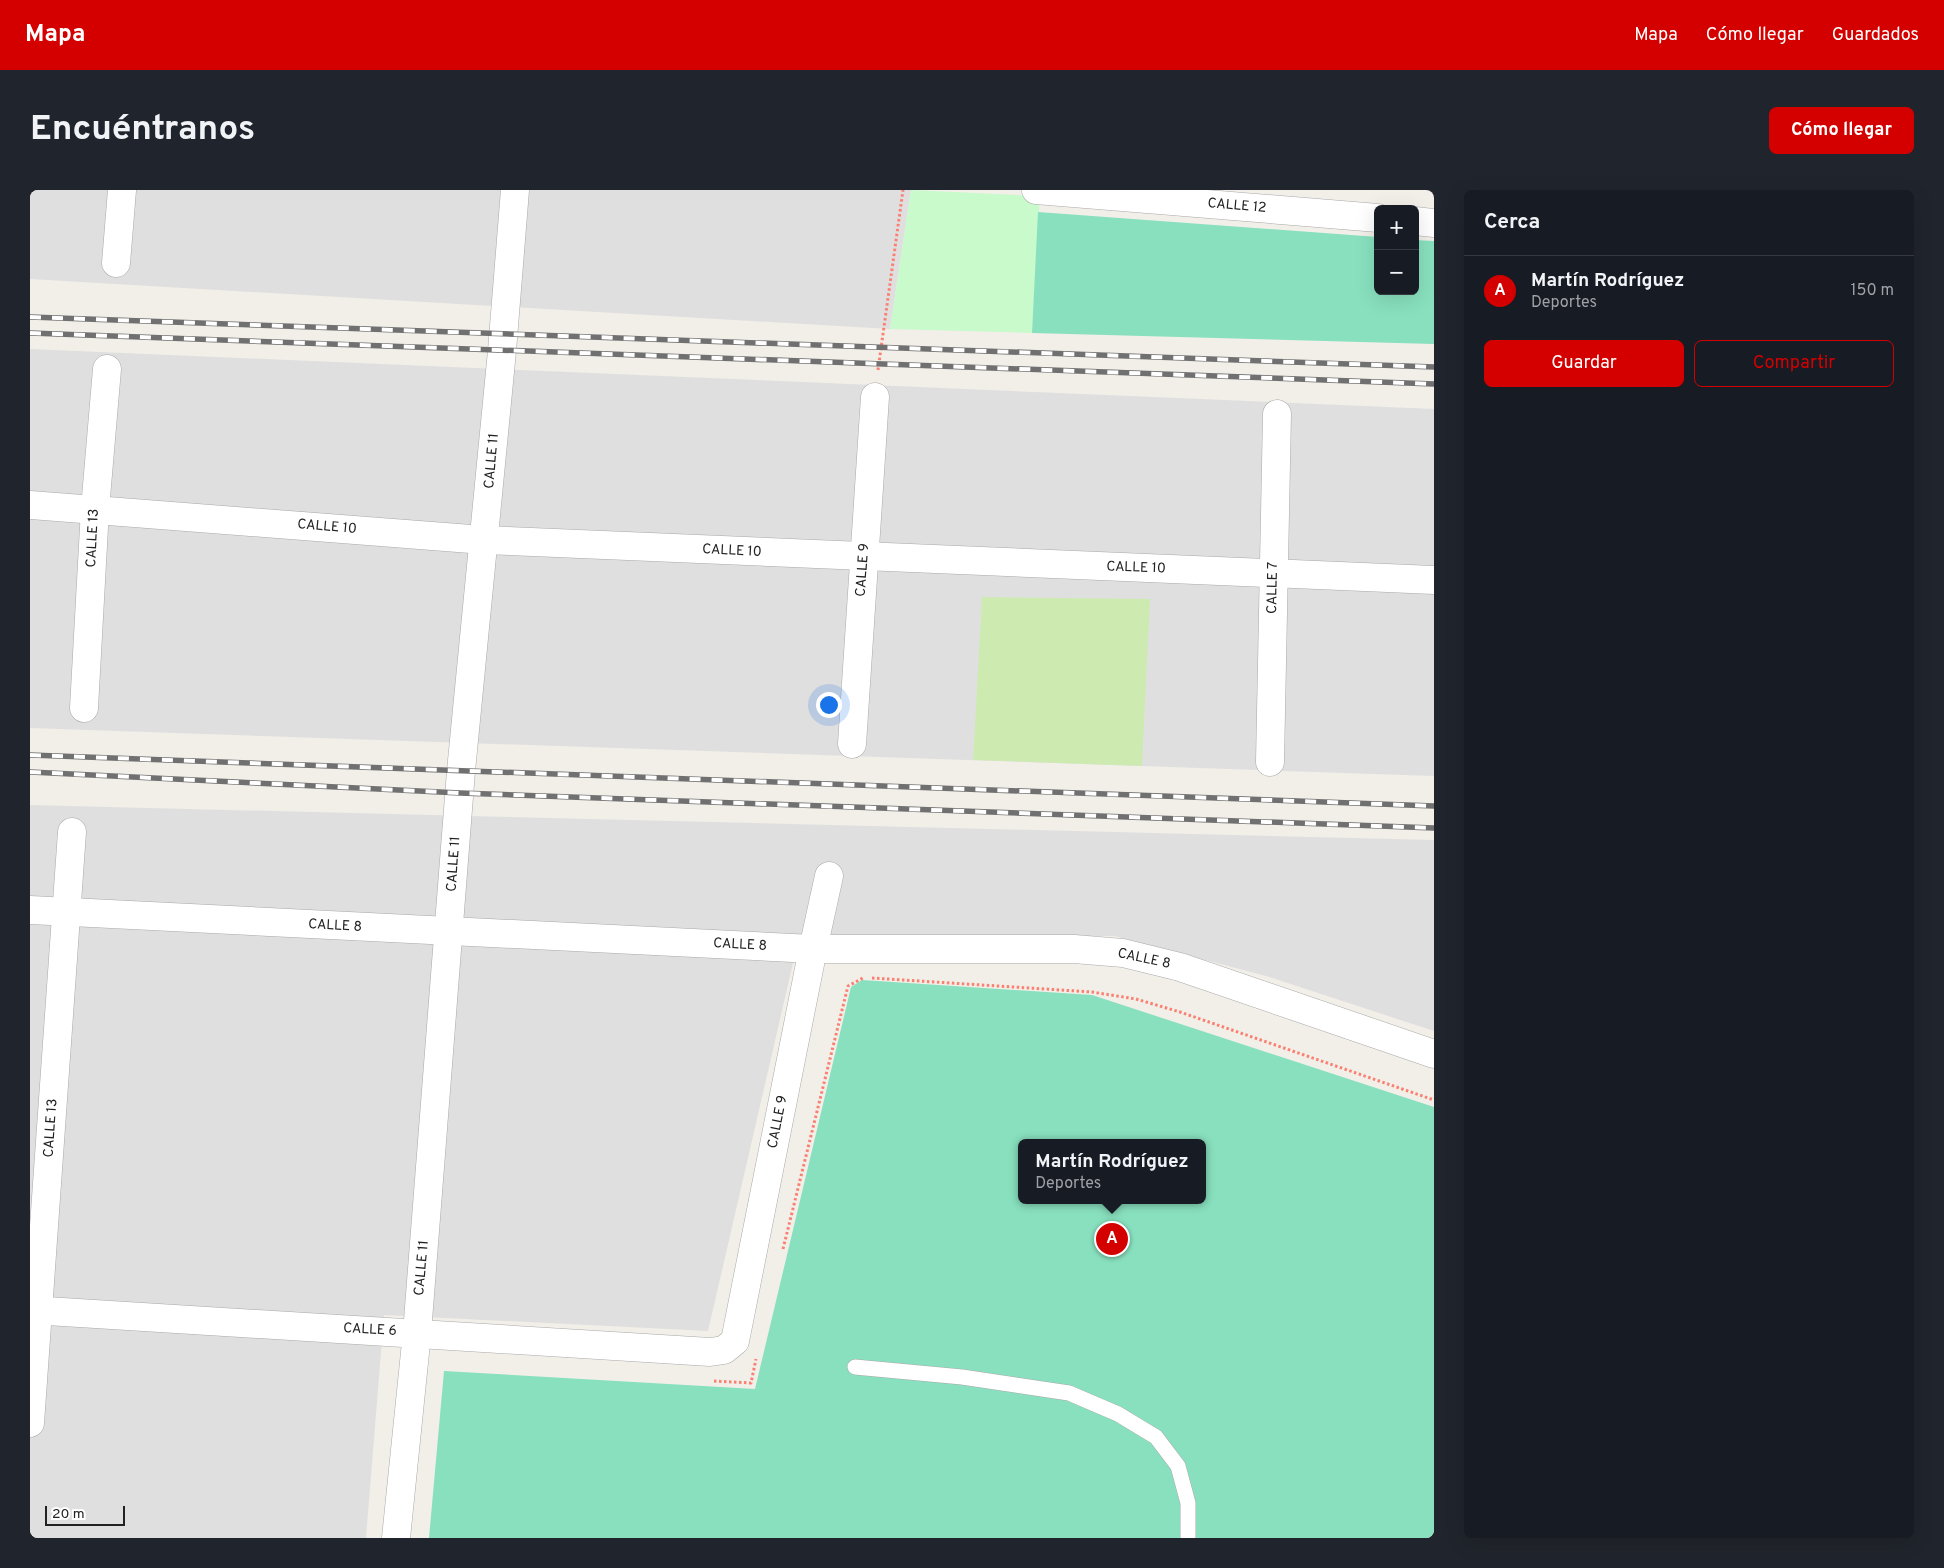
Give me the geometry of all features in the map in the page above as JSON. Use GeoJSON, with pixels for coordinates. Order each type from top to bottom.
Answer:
{"type":"FeatureCollection","features":[{"type":"Feature","properties":{"kind":"street"},"geometry":{"type":"LineString","coordinates":[[116,263],[122,190]]}},
{"type":"Feature","properties":{"kind":"street","name":"CALLE 11"},"geometry":{"type":"LineString","coordinates":[[396,1538],[417,1333],[461,771],[484,540],[515,190]]}},
{"type":"Feature","properties":{"kind":"street","name":"CALLE 12"},"geometry":{"type":"LineString","coordinates":[[1036,190],[1306,201],[1374,217]]}},
{"type":"Feature","properties":{"kind":"street"},"geometry":{"type":"LineString","coordinates":[[1419,221],[1434,223]]}},
{"type":"Feature","properties":{"kind":"street","name":"CALLE 13"},"geometry":{"type":"LineString","coordinates":[[84,708],[95,509],[107,369]]}},
{"type":"Feature","properties":{"kind":"street","name":"CALLE 9"},"geometry":{"type":"LineString","coordinates":[[852,744],[875,397]]}},
{"type":"Feature","properties":{"kind":"street","name":"CALLE 7"},"geometry":{"type":"LineString","coordinates":[[1270,762],[1277,414]]}},
{"type":"Feature","properties":{"kind":"street","name":"CALLE 10"},"geometry":{"type":"LineString","coordinates":[[30,505],[484,540],[1434,580]]}},
{"type":"Feature","properties":{"kind":"street","name":"CALLE 13"},"geometry":{"type":"LineString","coordinates":[[30,1423],[34,1310],[72,832]]}},
{"type":"Feature","properties":{"kind":"street","name":"CALLE 9"},"geometry":{"type":"LineString","coordinates":[[710,1352],[724,1350],[735,1341],[829,876]]}},
{"type":"Feature","properties":{"kind":"street","name":"CALLE 8"},"geometry":{"type":"LineString","coordinates":[[30,910],[449,932],[813,948],[1064,948],[1123,953],[1180,967],[1434,1054]]}},
{"type":"Feature","properties":{"kind":"street","name":"CALLE 6"},"geometry":{"type":"LineString","coordinates":[[34,1310],[710,1352]]}},
{"type":"Feature","properties":{"kind":"lane"},"geometry":{"type":"LineString","coordinates":[[854,1367],[962,1377],[1069,1393],[1118,1414],[1156,1437],[1178,1466],[1188,1503],[1188,1538]]}},
{"type":"Feature","properties":{"kind":"path"},"geometry":{"type":"LineString","coordinates":[[875,397],[903,190]]}},
{"type":"Feature","properties":{"kind":"path"},"geometry":{"type":"LineString","coordinates":[[781,1257],[848,986],[862,978],[1092,992],[1136,1000],[1180,1012],[1434,1100]]}},
{"type":"Feature","properties":{"kind":"path"},"geometry":{"type":"LineString","coordinates":[[712,1380],[751,1383],[758,1354]]}},
{"type":"Feature","properties":{"kind":"shaded area"},"geometry":{"type":"Polygon","coordinates":[[[30,190],[911,190],[890,329],[30,279],[30,190]]]}},
{"type":"Feature","properties":{"kind":"shaded area"},"geometry":{"type":"Polygon","coordinates":[[[30,349],[1434,409],[1434,776],[30,728],[30,349]]]}},
{"type":"Feature","properties":{"kind":"shaded area"},"geometry":{"type":"Polygon","coordinates":[[[30,805],[1434,840],[1434,1031],[1266,976],[1114,936],[799,937],[708,1331],[384,1315],[366,1538],[30,1538],[30,805]]]}},
{"type":"Feature","properties":{"kind":"green space"},"geometry":{"type":"Polygon","coordinates":[[[911,190],[1040,196],[1032,333],[890,329],[911,190]]]}},
{"type":"Feature","properties":{"kind":"green space"},"geometry":{"type":"Polygon","coordinates":[[[1038,212],[1374,237],[1374,295],[1419,295],[1419,240],[1434,241],[1434,344],[1032,333],[1038,212]]]}},
{"type":"Feature","properties":{"kind":"green space"},"geometry":{"type":"Polygon","coordinates":[[[982,597],[1150,599],[1142,766],[973,760],[982,597]]]}},
{"type":"Feature","properties":{"kind":"green space"},"geometry":{"type":"Polygon","coordinates":[[[862,980],[1092,995],[1434,1107],[1434,1538],[429,1538],[444,1371],[755,1389],[851,987],[862,980]]]}},
{"type":"Feature","properties":{"kind":"railway"},"geometry":{"type":"LineString","coordinates":[[30,317],[1434,367]]}},
{"type":"Feature","properties":{"kind":"railway"},"geometry":{"type":"LineString","coordinates":[[30,333],[1434,384]]}},
{"type":"Feature","properties":{"kind":"railway"},"geometry":{"type":"LineString","coordinates":[[30,755],[1434,806]]}},
{"type":"Feature","properties":{"kind":"railway"},"geometry":{"type":"LineString","coordinates":[[30,772],[460,793],[1434,828]]}},
{"type":"Feature","properties":{"kind":"place","name":"Martín Rodríguez"},"geometry":{"type":"Point","coordinates":[1112,1239]}}]}
